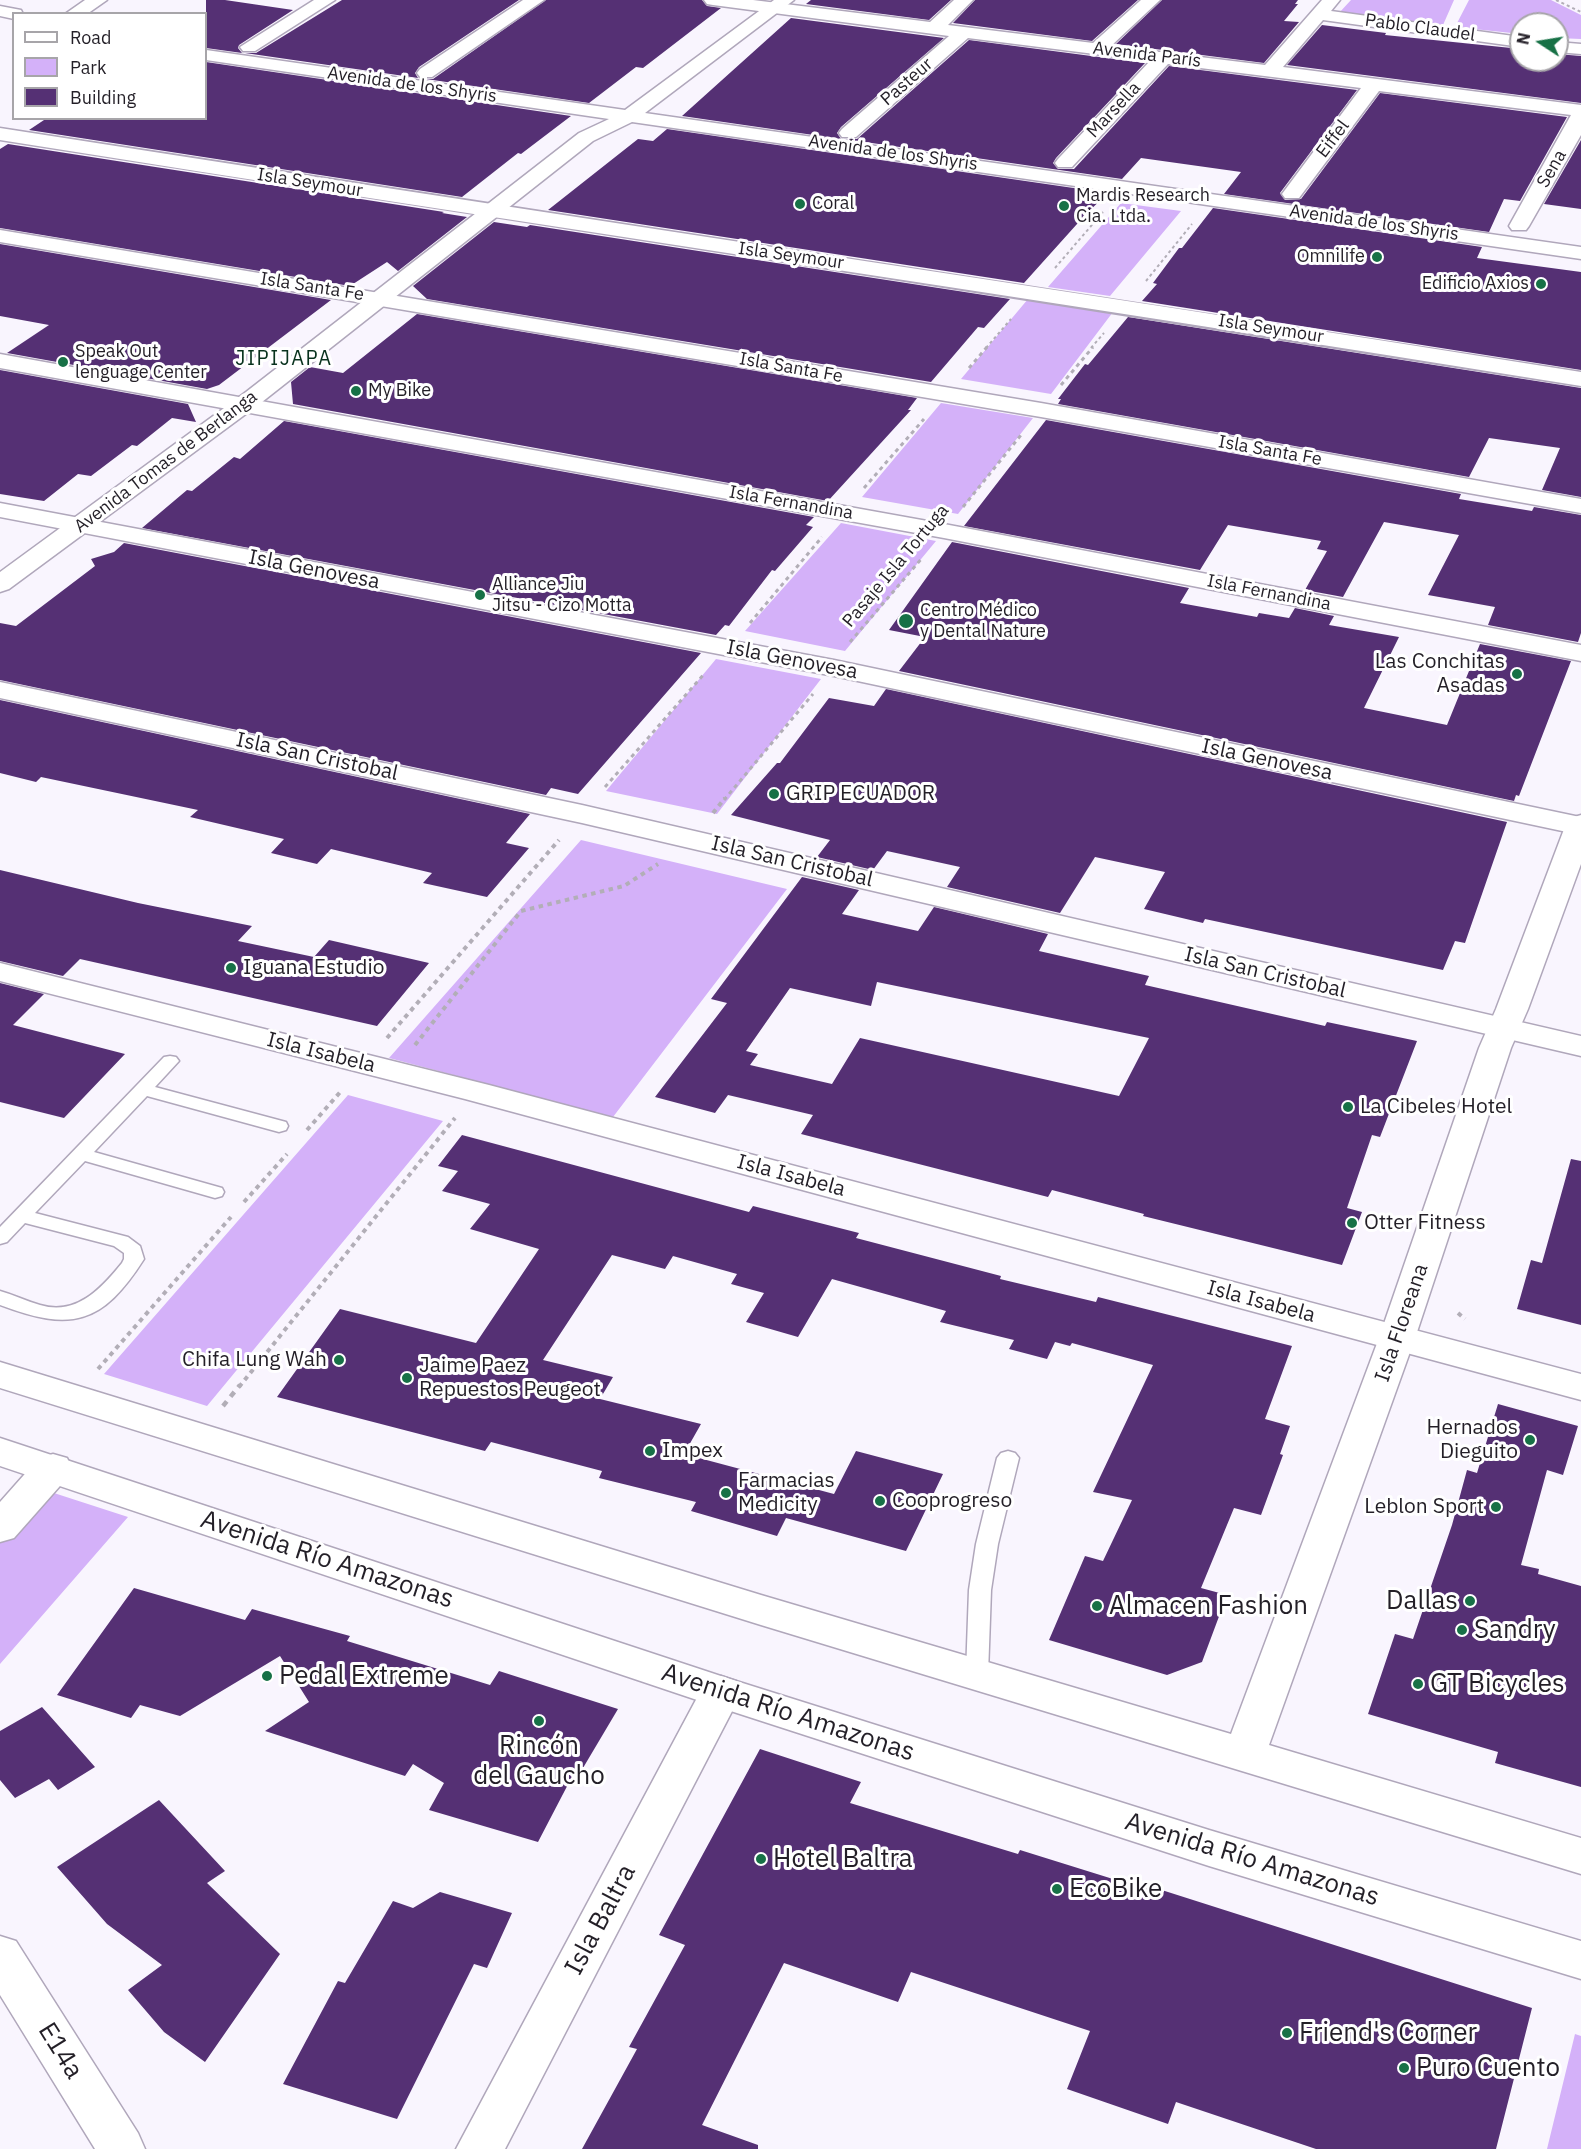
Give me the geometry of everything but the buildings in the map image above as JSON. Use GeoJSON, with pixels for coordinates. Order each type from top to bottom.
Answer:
{"type":"FeatureCollection","features":[{"type":"Feature","properties":{"kind":"street"},"geometry":{"type":"LineString","coordinates":[[77,12],[98,0]]}},
{"type":"Feature","properties":{"kind":"street"},"geometry":{"type":"LineString","coordinates":[[249,47],[326,0]]}},
{"type":"Feature","properties":{"kind":"street"},"geometry":{"type":"LineString","coordinates":[[426,73],[535,0]]}},
{"type":"Feature","properties":{"kind":"street","name":"Avenida París"},"geometry":{"type":"LineString","coordinates":[[713,0],[768,3],[964,32],[1580,111]]}},
{"type":"Feature","properties":{"kind":"street","name":"Pasteur"},"geometry":{"type":"LineString","coordinates":[[934,28],[964,0]]}},
{"type":"Feature","properties":{"kind":"street"},"geometry":{"type":"LineString","coordinates":[[1098,48],[1151,0]]}},
{"type":"Feature","properties":{"kind":"street"},"geometry":{"type":"LineString","coordinates":[[1271,70],[1331,0]]}},
{"type":"Feature","properties":{"kind":"street","name":"Avenida Tomas de Berlanga"},"geometry":{"type":"LineString","coordinates":[[0,584],[244,404],[586,137],[631,107],[768,3]]}},
{"type":"Feature","properties":{"kind":"street","name":"Pablo Claudel"},"geometry":{"type":"LineString","coordinates":[[1318,15],[1509,40]]}},
{"type":"Feature","properties":{"kind":"street","name":"Pasteur"},"geometry":{"type":"LineString","coordinates":[[849,133],[964,32]]}},
{"type":"Feature","properties":{"kind":"street","name":"Avenida de los Shyris"},"geometry":{"type":"LineString","coordinates":[[207,41],[426,73],[631,107],[1581,253]]}},
{"type":"Feature","properties":{"kind":"street","name":"Avenida de los Shyris"},"geometry":{"type":"LineString","coordinates":[[207,55],[603,112],[631,107],[849,133],[1581,235]]}},
{"type":"Feature","properties":{"kind":"street","name":"Marsella"},"geometry":{"type":"LineString","coordinates":[[1065,163],[1164,57]]}},
{"type":"Feature","properties":{"kind":"street","name":"Eiffel"},"geometry":{"type":"LineString","coordinates":[[1292,194],[1375,83]]}},
{"type":"Feature","properties":{"kind":"street","name":"Sena"},"geometry":{"type":"LineString","coordinates":[[1519,226],[1581,118],[1580,111]]}},
{"type":"Feature","properties":{"kind":"street","name":"Avenida Tomas de Berlanga"},"geometry":{"type":"LineString","coordinates":[[586,137],[603,112]]}},
{"type":"Feature","properties":{"kind":"street","name":"Isla Seymour"},"geometry":{"type":"LineString","coordinates":[[0,134],[491,212],[1121,305],[1581,379]]}},
{"type":"Feature","properties":{"kind":"street","name":"Isla Santa Fe"},"geometry":{"type":"LineString","coordinates":[[0,236],[1041,410],[1581,506]]}},
{"type":"Feature","properties":{"kind":"street","name":"Isla Fernandina"},"geometry":{"type":"LineString","coordinates":[[0,361],[944,531],[1581,652]]}},
{"type":"Feature","properties":{"kind":"street","name":"Isla Genovesa"},"geometry":{"type":"LineString","coordinates":[[0,510],[834,668],[1581,825]]}},
{"type":"Feature","properties":{"kind":"street","name":"Isla San Cristobal"},"geometry":{"type":"LineString","coordinates":[[0,690],[692,838],[1581,1046]]}},
{"type":"Feature","properties":{"kind":"street","name":"Isla Floreana"},"geometry":{"type":"LineString","coordinates":[[1245,1754],[1397,1338],[1503,1029],[1581,825]]}},
{"type":"Feature","properties":{"kind":"street","name":"Isla Isabela"},"geometry":{"type":"LineString","coordinates":[[0,972],[477,1092],[1581,1387]]}},
{"type":"Feature","properties":{"kind":"street"},"geometry":{"type":"LineString","coordinates":[[0,1375],[749,1606],[1581,1856]]}},
{"type":"Feature","properties":{"kind":"street","name":"Avenida Río Amazonas"},"geometry":{"type":"LineString","coordinates":[[0,1452],[721,1692],[1209,1848],[1581,1960]]}},
{"type":"Feature","properties":{"kind":"street"},"geometry":{"type":"LineString","coordinates":[[0,1528],[52,1468]]}},
{"type":"Feature","properties":{"kind":"street","name":"Isla Baltra"},"geometry":{"type":"LineString","coordinates":[[480,2149],[721,1692]]}},
{"type":"Feature","properties":{"kind":"street","name":"E14a"},"geometry":{"type":"LineString","coordinates":[[0,1955],[122,2149]]}},
{"type":"Feature","properties":{"kind":"lane"},"geometry":{"type":"LineString","coordinates":[[0,1238],[170,1061]]}},
{"type":"Feature","properties":{"kind":"lane"},"geometry":{"type":"LineString","coordinates":[[143,1089],[279,1126]]}},
{"type":"Feature","properties":{"kind":"lane"},"geometry":{"type":"LineString","coordinates":[[81,1154],[215,1192]]}},
{"type":"Feature","properties":{"kind":"lane"},"geometry":{"type":"LineString","coordinates":[[0,1298],[47,1313],[64,1315],[81,1311],[104,1294],[126,1273],[134,1259],[133,1250],[121,1241],[21,1216]]}},
{"type":"Feature","properties":{"kind":"lane"},"geometry":{"type":"LineString","coordinates":[[977,1674],[980,1590],[987,1544],[1008,1458]]}},
{"type":"Feature","properties":{"kind":"path"},"geometry":{"type":"LineString","coordinates":[[1556,0],[1581,12]]}},
{"type":"Feature","properties":{"kind":"path"},"geometry":{"type":"LineString","coordinates":[[1144,283],[1192,223]]}},
{"type":"Feature","properties":{"kind":"path","name":"Pasaje Isla Tortuga"},"geometry":{"type":"LineString","coordinates":[[410,1051],[521,911],[624,886],[675,853],[692,838],[834,668],[837,657],[944,531],[1107,328]]}},
{"type":"Feature","properties":{"kind":"path"},"geometry":{"type":"LineString","coordinates":[[301,1137],[348,1084]]}},
{"type":"Feature","properties":{"kind":"path"},"geometry":{"type":"LineString","coordinates":[[200,1435],[477,1092]]}},
{"type":"Feature","properties":{"kind":"path"},"geometry":{"type":"LineString","coordinates":[[92,1376],[294,1146]]}},
{"type":"Feature","properties":{"kind":"green space"},"geometry":{"type":"Polygon","coordinates":[[[1351,0],[1454,0],[1443,25],[1339,13],[1351,0]]]}},
{"type":"Feature","properties":{"kind":"green space"},"geometry":{"type":"Polygon","coordinates":[[[1469,0],[1551,0],[1581,15],[1581,39],[1569,38],[1569,12],[1509,12],[1509,33],[1455,27],[1469,0]]]}},
{"type":"Feature","properties":{"kind":"green space"},"geometry":{"type":"Polygon","coordinates":[[[1121,203],[1181,211],[1110,296],[1048,287],[1121,203]]]}},
{"type":"Feature","properties":{"kind":"green space"},"geometry":{"type":"Polygon","coordinates":[[[1028,299],[1113,312],[1051,394],[961,379],[1028,299]]]}},
{"type":"Feature","properties":{"kind":"green space"},"geometry":{"type":"Polygon","coordinates":[[[941,403],[1033,418],[958,514],[862,497],[941,403]]]}},
{"type":"Feature","properties":{"kind":"green space"},"geometry":{"type":"Polygon","coordinates":[[[841,523],[936,541],[845,651],[745,631],[841,523]]]}},
{"type":"Feature","properties":{"kind":"green space"},"geometry":{"type":"Polygon","coordinates":[[[716,659],[821,679],[717,814],[606,791],[716,659]]]}},
{"type":"Feature","properties":{"kind":"green space"},"geometry":{"type":"Polygon","coordinates":[[[581,840],[787,889],[613,1117],[389,1058],[581,840]]]}},
{"type":"Feature","properties":{"kind":"green space"},"geometry":{"type":"Polygon","coordinates":[[[348,1095],[443,1121],[207,1406],[104,1374],[348,1095]]]}},
{"type":"Feature","properties":{"kind":"green space"},"geometry":{"type":"Polygon","coordinates":[[[20,1482],[128,1517],[0,1664],[0,1502],[20,1482]]]}},
{"type":"Feature","properties":{"kind":"green space"},"geometry":{"type":"Polygon","coordinates":[[[1575,2034],[1581,2036],[1581,2149],[1547,2149],[1575,2034]]]}},
{"type":"Feature","properties":{"kind":"place","name":"Coral"},"geometry":{"type":"Point","coordinates":[800,204]}},
{"type":"Feature","properties":{"kind":"place","name":"Mardis Research Cia. Ltda."},"geometry":{"type":"Point","coordinates":[1064,206]}},
{"type":"Feature","properties":{"kind":"place","name":"Omnilife"},"geometry":{"type":"Point","coordinates":[1377,257]}},
{"type":"Feature","properties":{"kind":"place","name":"Edificio Axios"},"geometry":{"type":"Point","coordinates":[1541,284]}},
{"type":"Feature","properties":{"kind":"place","name":"Speak Out lenguage Center"},"geometry":{"type":"Point","coordinates":[63,362]}},
{"type":"Feature","properties":{"kind":"place","name":"My Bike"},"geometry":{"type":"Point","coordinates":[356,391]}},
{"type":"Feature","properties":{"kind":"place","name":"Alliance Jiu Jitsu - Cizo Motta"},"geometry":{"type":"Point","coordinates":[480,595]}},
{"type":"Feature","properties":{"kind":"place","name":"Centro Médico y Dental Nature"},"geometry":{"type":"Point","coordinates":[906,621]}},
{"type":"Feature","properties":{"kind":"place","name":"Las Conchitas Asadas"},"geometry":{"type":"Point","coordinates":[1517,674]}},
{"type":"Feature","properties":{"kind":"place","name":"GRIP ECUADOR"},"geometry":{"type":"Point","coordinates":[774,794]}},
{"type":"Feature","properties":{"kind":"place","name":"Iguana Estudio"},"geometry":{"type":"Point","coordinates":[231,968]}},
{"type":"Feature","properties":{"kind":"place","name":"La Cibeles Hotel"},"geometry":{"type":"Point","coordinates":[1348,1107]}},
{"type":"Feature","properties":{"kind":"place","name":"Otter Fitness"},"geometry":{"type":"Point","coordinates":[1352,1223]}},
{"type":"Feature","properties":{"kind":"place","name":"Chifa Lung Wah"},"geometry":{"type":"Point","coordinates":[339,1360]}},
{"type":"Feature","properties":{"kind":"place","name":"Jaime Paez Repuestos Peugeot"},"geometry":{"type":"Point","coordinates":[407,1378]}},
{"type":"Feature","properties":{"kind":"place","name":"Hernados Dieguito"},"geometry":{"type":"Point","coordinates":[1530,1440]}},
{"type":"Feature","properties":{"kind":"place","name":"Impex"},"geometry":{"type":"Point","coordinates":[650,1451]}},
{"type":"Feature","properties":{"kind":"place","name":"Farmacias Medicity"},"geometry":{"type":"Point","coordinates":[726,1493]}},
{"type":"Feature","properties":{"kind":"place","name":"Cooprogreso"},"geometry":{"type":"Point","coordinates":[880,1501]}},
{"type":"Feature","properties":{"kind":"place","name":"Leblon Sport"},"geometry":{"type":"Point","coordinates":[1496,1507]}},
{"type":"Feature","properties":{"kind":"place","name":"Dallas"},"geometry":{"type":"Point","coordinates":[1470,1601]}},
{"type":"Feature","properties":{"kind":"place","name":"Almacen Fashion"},"geometry":{"type":"Point","coordinates":[1097,1606]}},
{"type":"Feature","properties":{"kind":"place","name":"Sandry"},"geometry":{"type":"Point","coordinates":[1462,1630]}},
{"type":"Feature","properties":{"kind":"place","name":"Pedal Extreme"},"geometry":{"type":"Point","coordinates":[267,1676]}},
{"type":"Feature","properties":{"kind":"place","name":"GT Bicycles"},"geometry":{"type":"Point","coordinates":[1418,1684]}},
{"type":"Feature","properties":{"kind":"place","name":"Rincón del Gaucho"},"geometry":{"type":"Point","coordinates":[539,1721]}},
{"type":"Feature","properties":{"kind":"place","name":"Hotel Baltra"},"geometry":{"type":"Point","coordinates":[761,1859]}},
{"type":"Feature","properties":{"kind":"place","name":"EcoBike"},"geometry":{"type":"Point","coordinates":[1057,1889]}},
{"type":"Feature","properties":{"kind":"place","name":"Friend's Corner"},"geometry":{"type":"Point","coordinates":[1287,2033]}},
{"type":"Feature","properties":{"kind":"place","name":"Puro Cuento"},"geometry":{"type":"Point","coordinates":[1404,2068]}},
{"type":"Feature","properties":{"kind":"district","name":"JIPIJAPA"},"geometry":{"type":"Point","coordinates":[284,359]}}]}
